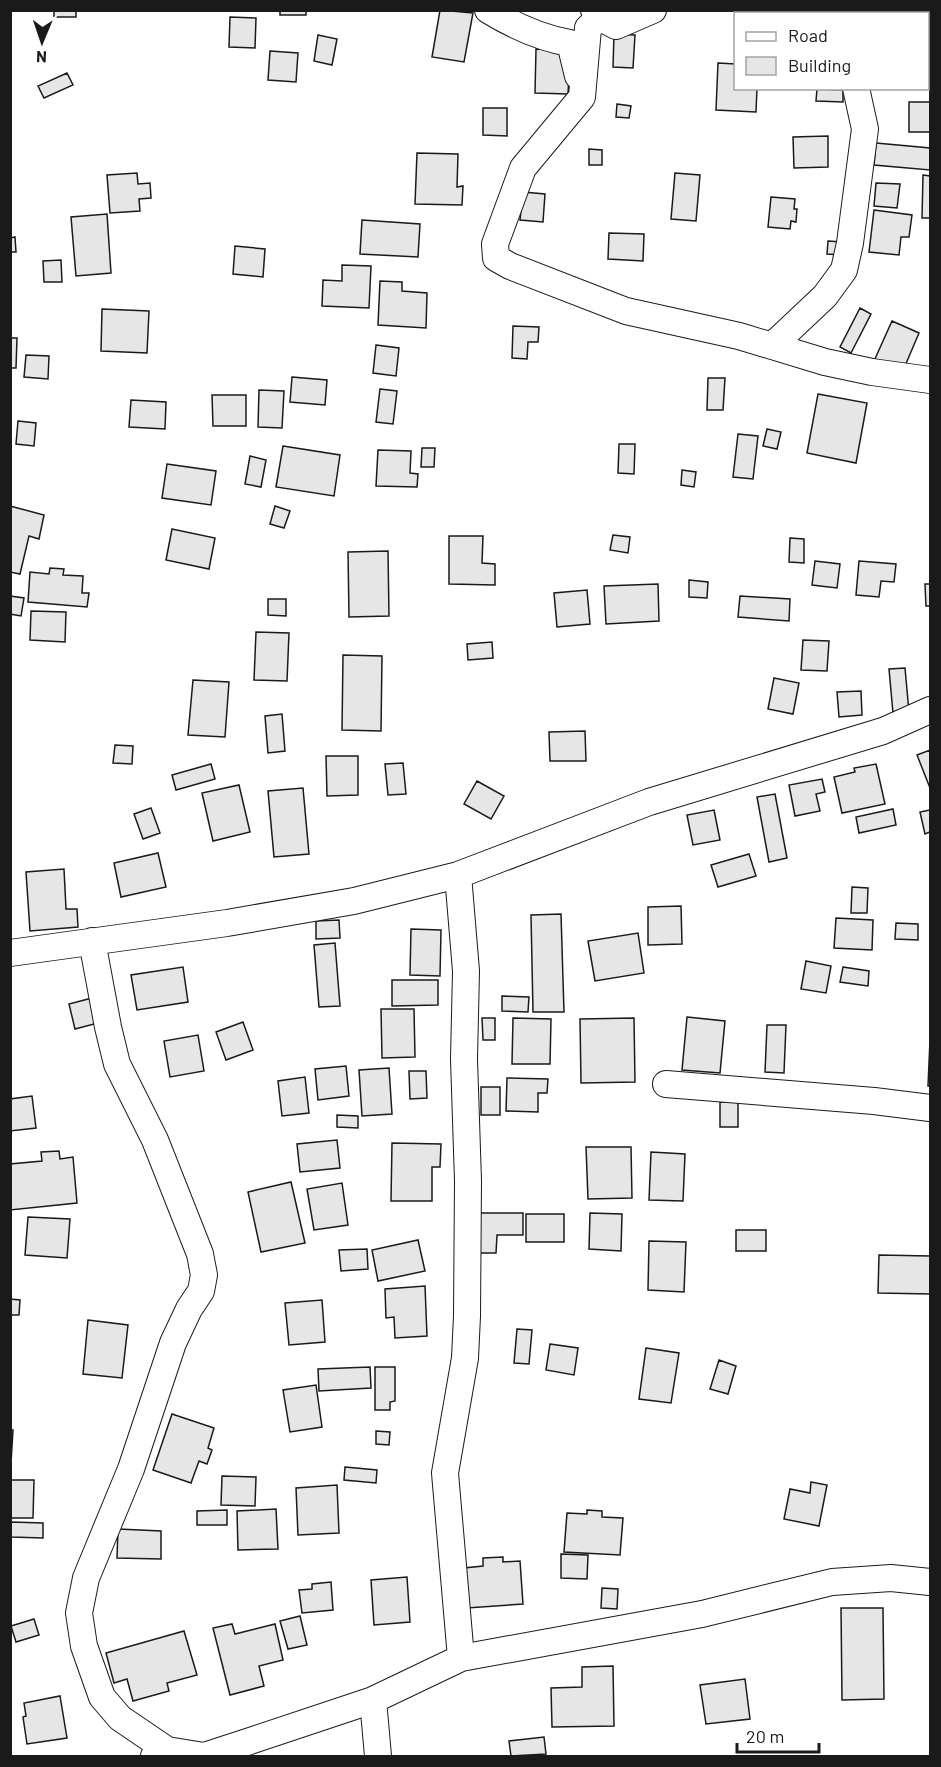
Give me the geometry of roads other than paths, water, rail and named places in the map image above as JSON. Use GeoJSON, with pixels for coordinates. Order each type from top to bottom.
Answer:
{"type":"FeatureCollection","features":[{"type":"Feature","properties":{"kind":"street"},"geometry":{"type":"LineString","coordinates":[[488,10],[511,24],[533,33],[570,43],[582,97]]}},
{"type":"Feature","properties":{"kind":"street"},"geometry":{"type":"LineString","coordinates":[[653,10],[616,26],[598,13],[588,28],[582,97],[523,168],[495,244],[496,258],[520,270],[626,311],[739,336],[825,362],[872,372],[930,380]]}},
{"type":"Feature","properties":{"kind":"street"},"geometry":{"type":"LineString","coordinates":[[772,346],[825,296],[844,270],[850,243],[865,129],[856,90]]}},
{"type":"Feature","properties":{"kind":"street"},"geometry":{"type":"LineString","coordinates":[[10,953],[227,923],[354,901],[458,875],[649,802],[883,731],[930,710]]}},
{"type":"Feature","properties":{"kind":"street"},"geometry":{"type":"LineString","coordinates":[[458,875],[465,971],[467,1316],[465,1358],[445,1473],[461,1658]]}},
{"type":"Feature","properties":{"kind":"street"},"geometry":{"type":"LineString","coordinates":[[92,941],[117,1064],[155,1140],[200,1254],[204,1275],[201,1291],[172,1343],[131,1469],[87,1578],[80,1613],[84,1646],[102,1697],[120,1718],[161,1753],[204,1756],[373,1700],[461,1658],[702,1614],[832,1582],[891,1578],[930,1582]]}},
{"type":"Feature","properties":{"kind":"street"},"geometry":{"type":"LineString","coordinates":[[666,1084],[874,1101],[930,1108]]}},
{"type":"Feature","properties":{"kind":"street"},"geometry":{"type":"LineString","coordinates":[[373,1700],[378,1756]]}}]}
